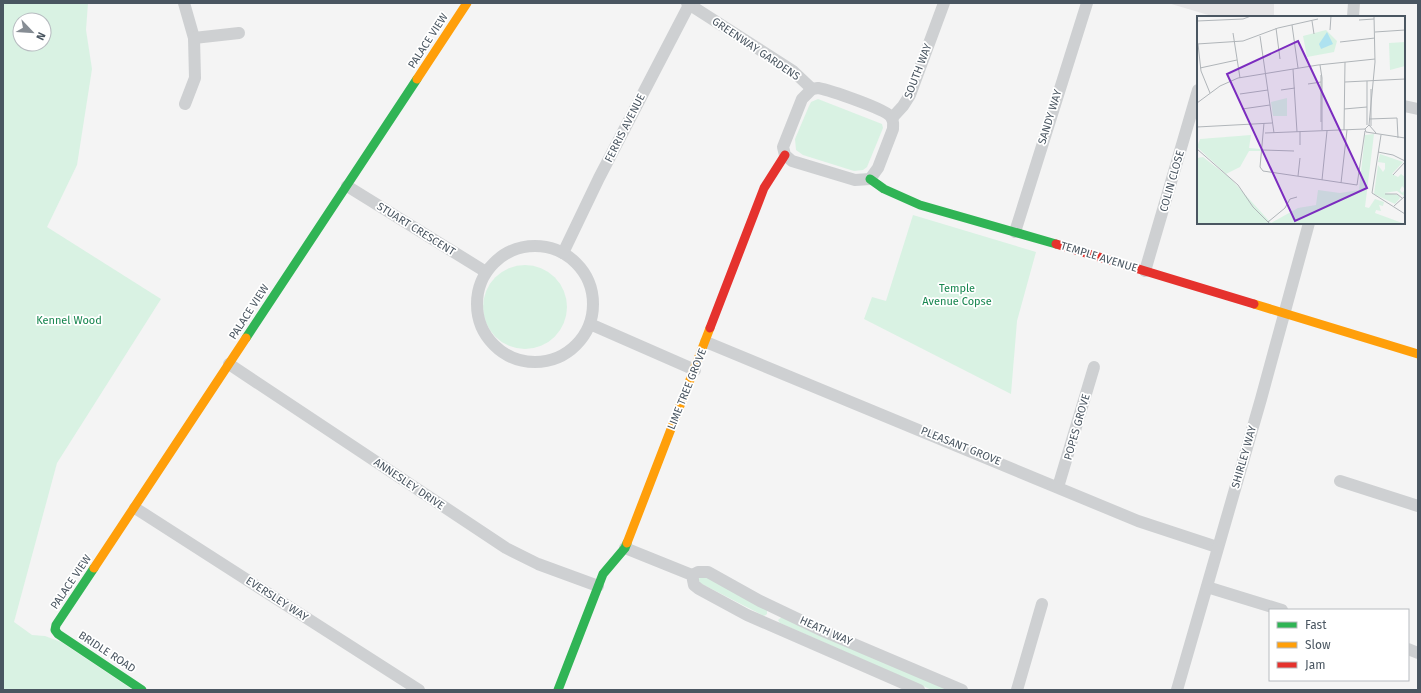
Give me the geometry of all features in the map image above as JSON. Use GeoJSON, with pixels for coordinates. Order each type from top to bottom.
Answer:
{"type":"FeatureCollection","features":[{"type":"Feature","properties":{"kind":"street"},"geometry":{"type":"LineString","coordinates":[[184,3],[194,38],[195,78],[185,104]]}},
{"type":"Feature","properties":{"kind":"street","name":"PALACE VIEW"},"geometry":{"type":"LineString","coordinates":[[58,634],[56,625],[135,508],[467,3]]}},
{"type":"Feature","properties":{"kind":"street","name":"SOUTH WAY"},"geometry":{"type":"LineString","coordinates":[[892,118],[903,106],[910,95],[944,3]]}},
{"type":"Feature","properties":{"kind":"street","name":"SANDY WAY"},"geometry":{"type":"LineString","coordinates":[[1015,232],[1087,3]]}},
{"type":"Feature","properties":{"kind":"street"},"geometry":{"type":"LineString","coordinates":[[1353,16],[1354,3]]}},
{"type":"Feature","properties":{"kind":"street","name":"GREENWAY GARDENS"},"geometry":{"type":"LineString","coordinates":[[688,4],[793,71],[812,89]]}},
{"type":"Feature","properties":{"kind":"street","name":"FERRIS AVENUE"},"geometry":{"type":"LineString","coordinates":[[563,253],[688,4]]}},
{"type":"Feature","properties":{"kind":"street"},"geometry":{"type":"LineString","coordinates":[[194,38],[239,33]]}},
{"type":"Feature","properties":{"kind":"street"},"geometry":{"type":"LineString","coordinates":[[812,89],[824,89],[881,110],[892,118],[894,123],[893,129],[878,168],[870,179],[855,180],[792,160],[785,156],[783,146],[802,99],[812,89]]}},
{"type":"Feature","properties":{"kind":"street","name":"COLIN CLOSE"},"geometry":{"type":"LineString","coordinates":[[1145,271],[1197,93]]}},
{"type":"Feature","properties":{"kind":"street"},"geometry":{"type":"LineString","coordinates":[[1405,106],[1418,109]]}},
{"type":"Feature","properties":{"kind":"street","name":"LIME TREE GROVE"},"geometry":{"type":"LineString","coordinates":[[558,690],[605,570],[625,548],[706,342],[764,188],[770,176],[785,156]]}},
{"type":"Feature","properties":{"kind":"street","name":"TEMPLE AVENUE"},"geometry":{"type":"LineString","coordinates":[[870,179],[899,199],[1015,232],[1418,354]]}},
{"type":"Feature","properties":{"kind":"street","name":"STUART CRESCENT"},"geometry":{"type":"LineString","coordinates":[[347,186],[486,272]]}},
{"type":"Feature","properties":{"kind":"street","name":"SHIRLEY WAY"},"geometry":{"type":"LineString","coordinates":[[1177,690],[1285,314],[1308,224]]}},
{"type":"Feature","properties":{"kind":"street"},"geometry":{"type":"LineString","coordinates":[[535,246],[547,247],[563,253],[581,268],[592,288],[593,311],[590,324],[578,344],[558,358],[534,363],[510,357],[491,342],[484,332],[479,320],[477,296],[486,272],[498,259],[512,250],[535,246]]}},
{"type":"Feature","properties":{"kind":"street"},"geometry":{"type":"LineString","coordinates":[[590,324],[695,370]]}},
{"type":"Feature","properties":{"kind":"street","name":"PLEASANT GROVE"},"geometry":{"type":"LineString","coordinates":[[706,342],[1155,527],[1217,547]]}},
{"type":"Feature","properties":{"kind":"street","name":"ANNESLEY DRIVE"},"geometry":{"type":"LineString","coordinates":[[230,364],[506,548],[538,564],[598,586]]}},
{"type":"Feature","properties":{"kind":"street","name":"POPES GROVE"},"geometry":{"type":"LineString","coordinates":[[1058,487],[1094,367]]}},
{"type":"Feature","properties":{"kind":"street"},"geometry":{"type":"LineString","coordinates":[[1340,481],[1418,506]]}},
{"type":"Feature","properties":{"kind":"street","name":"EVERSLEY WAY"},"geometry":{"type":"LineString","coordinates":[[135,508],[419,690]]}},
{"type":"Feature","properties":{"kind":"street","name":"HEATH WAY"},"geometry":{"type":"LineString","coordinates":[[625,548],[692,575],[698,572],[708,572],[776,609],[962,690]]}},
{"type":"Feature","properties":{"kind":"street","name":"HEATH WAY"},"geometry":{"type":"LineString","coordinates":[[692,575],[694,584],[727,605],[769,625],[919,690]]}},
{"type":"Feature","properties":{"kind":"street"},"geometry":{"type":"LineString","coordinates":[[1207,587],[1279,609]]}},
{"type":"Feature","properties":{"kind":"street"},"geometry":{"type":"LineString","coordinates":[[1017,690],[1042,604]]}},
{"type":"Feature","properties":{"kind":"street"},"geometry":{"type":"LineString","coordinates":[[769,625],[776,609]]}},
{"type":"Feature","properties":{"kind":"street","name":"BRIDLE ROAD"},"geometry":{"type":"LineString","coordinates":[[58,634],[142,690]]}},
{"type":"Feature","properties":{"kind":"shaded area"},"geometry":{"type":"Polygon","coordinates":[[[1168,3],[1274,3],[1274,16],[1212,16],[1168,3]]]}},
{"type":"Feature","properties":{"kind":"green space","name":"Kennel Wood"},"geometry":{"type":"Polygon","coordinates":[[[3,3],[88,3],[86,30],[92,69],[77,165],[47,227],[161,299],[57,463],[14,622],[32,635],[45,636],[61,642],[133,690],[3,690],[3,3]]]}},
{"type":"Feature","properties":{"kind":"green space"},"geometry":{"type":"Polygon","coordinates":[[[818,99],[882,124],[883,128],[867,167],[863,170],[854,171],[803,155],[796,150],[795,139],[809,106],[811,102],[818,99]]]}},
{"type":"Feature","properties":{"kind":"green space","name":"Temple Avenue Copse"},"geometry":{"type":"Polygon","coordinates":[[[913,215],[1036,252],[1017,321],[1011,394],[864,319],[872,297],[886,301],[913,215]]]}},
{"type":"Feature","properties":{"kind":"green space"},"geometry":{"type":"Polygon","coordinates":[[[525,265],[541,268],[555,277],[564,291],[567,307],[564,323],[555,337],[541,346],[525,349],[509,346],[495,337],[486,323],[483,307],[486,291],[495,277],[509,268],[525,265]]]}},
{"type":"Feature","properties":{"kind":"green space"},"geometry":{"type":"Polygon","coordinates":[[[703,575],[767,610],[767,614],[764,616],[700,583],[698,577],[703,575]]]}},
{"type":"Feature","properties":{"kind":"green space"},"geometry":{"type":"Polygon","coordinates":[[[782,617],[951,690],[932,690],[780,623],[778,620],[782,617]]]}},
{"type":"Feature","properties":{"kind":"traffic: fast"},"geometry":{"type":"LineString","coordinates":[[246,338],[417,79]]}},
{"type":"Feature","properties":{"kind":"traffic: fast"},"geometry":{"type":"LineString","coordinates":[[870,179],[884,189],[920,205],[1056,244]]}},
{"type":"Feature","properties":{"kind":"traffic: fast"},"geometry":{"type":"LineString","coordinates":[[558,690],[603,574],[625,548],[627,543]]}},
{"type":"Feature","properties":{"kind":"traffic: fast"},"geometry":{"type":"LineString","coordinates":[[94,568],[56,625],[55,630],[58,634],[142,690]]}},
{"type":"Feature","properties":{"kind":"traffic: slow"},"geometry":{"type":"LineString","coordinates":[[417,79],[467,3]]}},
{"type":"Feature","properties":{"kind":"traffic: slow"},"geometry":{"type":"LineString","coordinates":[[1254,304],[1418,354]]}},
{"type":"Feature","properties":{"kind":"traffic: slow"},"geometry":{"type":"LineString","coordinates":[[627,543],[710,328]]}},
{"type":"Feature","properties":{"kind":"traffic: slow"},"geometry":{"type":"LineString","coordinates":[[94,568],[246,338]]}},
{"type":"Feature","properties":{"kind":"traffic: jam"},"geometry":{"type":"LineString","coordinates":[[710,328],[764,188],[785,155]]}},
{"type":"Feature","properties":{"kind":"traffic: jam"},"geometry":{"type":"LineString","coordinates":[[1056,244],[1254,304]]}}]}
